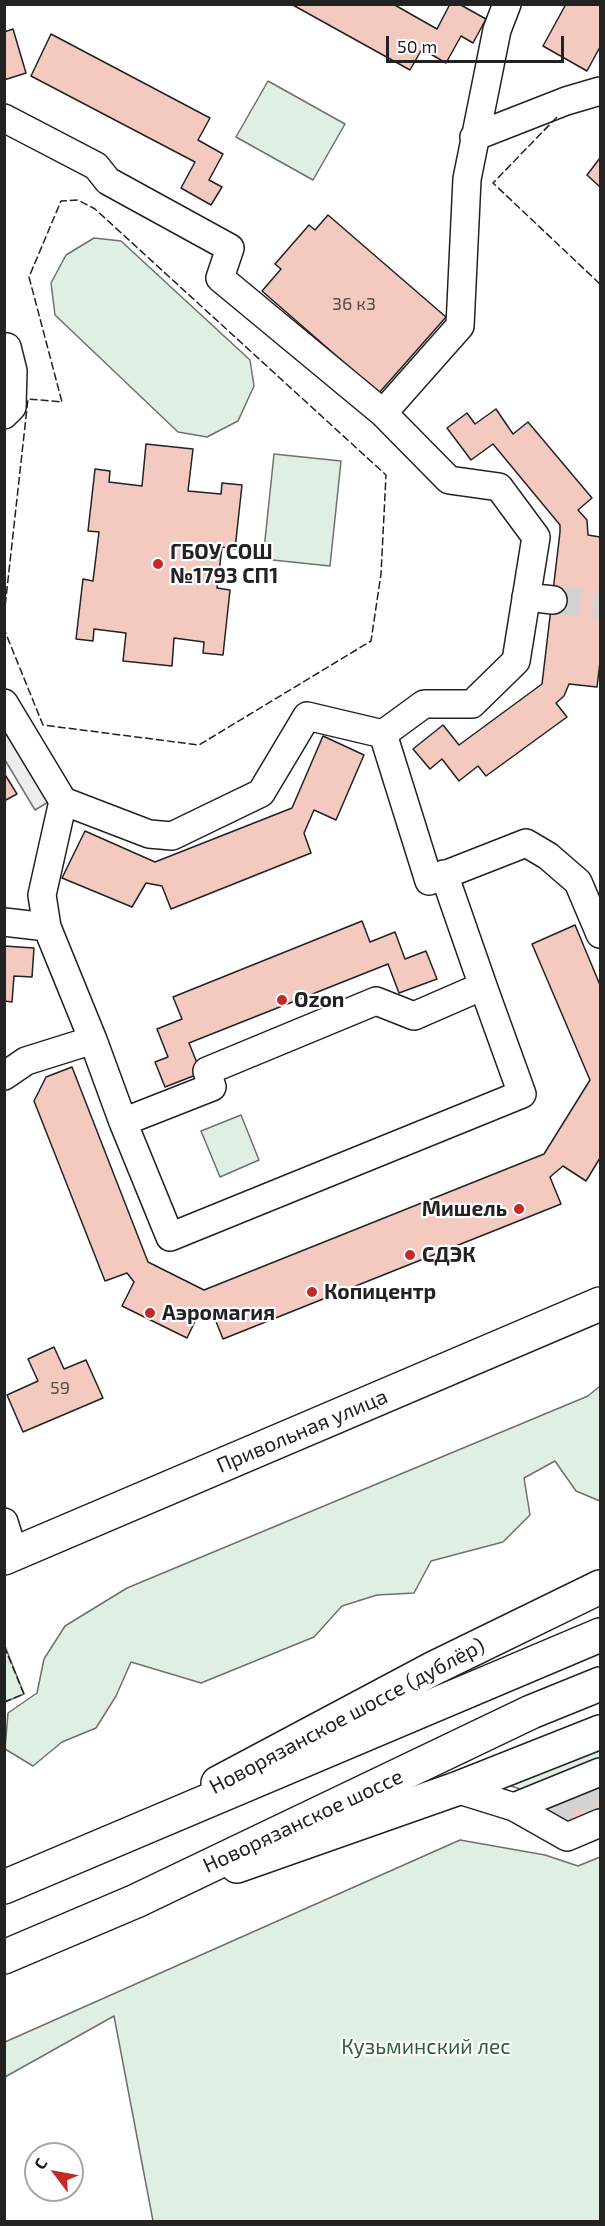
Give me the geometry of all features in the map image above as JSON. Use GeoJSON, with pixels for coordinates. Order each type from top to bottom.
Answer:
{"type":"FeatureCollection","features":[{"type":"Feature","properties":{"kind":"main road","name":"Привольная улица"},"geometry":{"type":"LineString","coordinates":[[9,1556],[600,1304]]}},
{"type":"Feature","properties":{"kind":"main road","name":"Новорязанское шоссе (дублёр)"},"geometry":{"type":"LineString","coordinates":[[95,1848],[435,1668],[600,1587]]}},
{"type":"Feature","properties":{"kind":"main road"},"geometry":{"type":"LineString","coordinates":[[4,1887],[600,1635]]}},
{"type":"Feature","properties":{"kind":"main road","name":"Новорязанское шоссе"},"geometry":{"type":"LineString","coordinates":[[4,1957],[136,1901],[531,1712],[600,1684]]}},
{"type":"Feature","properties":{"kind":"main road"},"geometry":{"type":"LineString","coordinates":[[136,1901],[456,1789],[600,1732]]}},
{"type":"Feature","properties":{"kind":"lane"},"geometry":{"type":"LineString","coordinates":[[383,413],[460,326],[467,179],[500,9]]}},
{"type":"Feature","properties":{"kind":"lane"},"geometry":{"type":"LineString","coordinates":[[474,137],[566,101],[600,91]]}},
{"type":"Feature","properties":{"kind":"lane"},"geometry":{"type":"LineString","coordinates":[[4,118],[96,166],[108,181],[230,248],[220,278],[383,413],[449,480],[499,487],[536,537],[516,661],[471,704],[424,705],[383,734],[307,716],[261,793],[172,836],[149,834],[63,801],[4,703]]}},
{"type":"Feature","properties":{"kind":"lane"},"geometry":{"type":"LineString","coordinates":[[4,347],[7,347],[13,371],[12,406],[4,415]]}},
{"type":"Feature","properties":{"kind":"lane"},"geometry":{"type":"LineString","coordinates":[[526,597],[553,600]]}},
{"type":"Feature","properties":{"kind":"lane"},"geometry":{"type":"LineString","coordinates":[[383,734],[429,881],[526,843],[554,861],[578,882],[600,934]]}},
{"type":"Feature","properties":{"kind":"lane"},"geometry":{"type":"LineString","coordinates":[[63,801],[42,895],[47,927],[170,1237],[522,1094],[444,874]]}},
{"type":"Feature","properties":{"kind":"lane"},"geometry":{"type":"LineString","coordinates":[[4,922],[47,927]]}},
{"type":"Feature","properties":{"kind":"lane"},"geometry":{"type":"LineString","coordinates":[[123,1122],[212,1087],[207,1071],[376,1001],[414,1016],[483,986]]}},
{"type":"Feature","properties":{"kind":"lane"},"geometry":{"type":"LineString","coordinates":[[4,1076],[26,1061],[93,1040]]}},
{"type":"Feature","properties":{"kind":"lane"},"geometry":{"type":"LineString","coordinates":[[4,1522],[9,1556]]}},
{"type":"Feature","properties":{"kind":"lane"},"geometry":{"type":"LineString","coordinates":[[514,1807],[575,1785]]}},
{"type":"Feature","properties":{"kind":"lane"},"geometry":{"type":"LineString","coordinates":[[456,1789],[514,1807],[567,1837],[592,1822]]}},
{"type":"Feature","properties":{"kind":"green space"},"geometry":{"type":"Polygon","coordinates":[[[268,81],[345,124],[313,180],[236,137],[268,81]]]}},
{"type":"Feature","properties":{"kind":"green space"},"geometry":{"type":"Polygon","coordinates":[[[94,238],[121,241],[250,360],[254,386],[238,421],[207,437],[178,432],[55,315],[51,283],[66,255],[94,238]]]}},
{"type":"Feature","properties":{"kind":"green space"},"geometry":{"type":"Polygon","coordinates":[[[274,454],[341,461],[330,566],[263,559],[274,454]]]}},
{"type":"Feature","properties":{"kind":"green space"},"geometry":{"type":"Polygon","coordinates":[[[241,1115],[259,1160],[220,1177],[201,1131],[241,1115]]]}},
{"type":"Feature","properties":{"kind":"green space"},"geometry":{"type":"Polygon","coordinates":[[[600,1386],[600,1501],[576,1491],[555,1461],[524,1478],[530,1515],[503,1542],[431,1561],[414,1593],[377,1595],[342,1606],[314,1637],[201,1683],[131,1662],[116,1696],[96,1728],[62,1742],[33,1766],[5,1749],[8,1713],[37,1693],[44,1659],[65,1626],[127,1588],[588,1396],[600,1386]]]}},
{"type":"Feature","properties":{"kind":"green space"},"geometry":{"type":"Polygon","coordinates":[[[5,1646],[24,1694],[4,1702],[5,1646]]]}},
{"type":"Feature","properties":{"kind":"green space"},"geometry":{"type":"Polygon","coordinates":[[[600,1741],[600,1763],[523,1790],[511,1786],[510,1782],[600,1741]]]}},
{"type":"Feature","properties":{"kind":"green space","name":"Кузьминский лес"},"geometry":{"type":"Polygon","coordinates":[[[460,1840],[545,1855],[578,1866],[600,1857],[600,2221],[153,2221],[114,2016],[5,2077],[5,2042],[460,1840]]]}},
{"type":"Feature","properties":{"kind":"shaded area"},"geometry":{"type":"Polygon","coordinates":[[[4,725],[50,801],[35,810],[5,760],[4,725]]]}},
{"type":"Feature","properties":{"kind":"building"},"geometry":{"type":"Polygon","coordinates":[[[291,4],[393,4],[437,29],[450,4],[459,4],[486,19],[473,43],[461,36],[446,63],[422,49],[410,70],[291,4]]]}},
{"type":"Feature","properties":{"kind":"building"},"geometry":{"type":"Polygon","coordinates":[[[566,4],[600,4],[600,47],[587,71],[543,46],[566,4]]]}},
{"type":"Feature","properties":{"kind":"building"},"geometry":{"type":"Polygon","coordinates":[[[13,29],[26,73],[4,80],[4,32],[13,29]]]}},
{"type":"Feature","properties":{"kind":"building"},"geometry":{"type":"Polygon","coordinates":[[[51,34],[210,118],[198,140],[223,154],[209,180],[222,187],[211,205],[181,188],[195,162],[31,76],[51,34]]]}},
{"type":"Feature","properties":{"kind":"building"},"geometry":{"type":"Polygon","coordinates":[[[600,158],[600,187],[587,175],[600,158]]]}},
{"type":"Feature","properties":{"kind":"building"},"geometry":{"type":"Polygon","coordinates":[[[328,215],[446,317],[379,393],[262,291],[281,269],[275,264],[309,225],[315,230],[328,215]]]}},
{"type":"Feature","properties":{"kind":"building"},"geometry":{"type":"Polygon","coordinates":[[[496,409],[513,434],[528,422],[592,498],[578,510],[587,520],[588,535],[600,537],[600,662],[597,687],[569,684],[564,696],[556,703],[567,717],[486,776],[478,766],[459,781],[442,759],[430,769],[413,749],[443,725],[459,745],[542,684],[560,532],[560,525],[493,444],[471,460],[447,428],[467,413],[475,424],[496,409]]]}},
{"type":"Feature","properties":{"kind":"building","name":"ГБОУ СОШ №1793 СП1"},"geometry":{"type":"Polygon","coordinates":[[[146,444],[193,449],[188,491],[221,494],[222,483],[242,485],[235,549],[222,547],[217,588],[230,590],[223,655],[203,653],[204,642],[174,638],[172,666],[123,661],[126,633],[94,629],[93,641],[76,639],[83,579],[93,581],[99,532],[88,531],[95,469],[110,471],[109,482],[142,486],[146,444]]]}},
{"type":"Feature","properties":{"kind":"building"},"geometry":{"type":"Polygon","coordinates":[[[323,736],[364,755],[336,820],[314,810],[304,833],[311,853],[171,909],[162,886],[146,883],[132,907],[62,878],[85,831],[155,862],[292,808],[323,736]]]}},
{"type":"Feature","properties":{"kind":"building"},"geometry":{"type":"Polygon","coordinates":[[[4,773],[17,794],[4,801],[4,773]]]}},
{"type":"Feature","properties":{"kind":"building"},"geometry":{"type":"Polygon","coordinates":[[[362,921],[370,942],[395,932],[405,959],[426,951],[437,979],[399,993],[388,964],[189,1043],[201,1073],[165,1087],[155,1062],[168,1057],[157,1029],[182,1019],[173,997],[362,921]]]}},
{"type":"Feature","properties":{"kind":"building"},"geometry":{"type":"Polygon","coordinates":[[[575,925],[600,985],[600,1158],[586,1181],[563,1166],[550,1177],[561,1204],[223,1339],[213,1314],[199,1313],[187,1338],[122,1306],[134,1282],[127,1273],[105,1281],[34,1101],[46,1077],[72,1067],[148,1262],[204,1290],[544,1154],[590,1080],[532,944],[575,925]]]}},
{"type":"Feature","properties":{"kind":"building"},"geometry":{"type":"Polygon","coordinates":[[[4,946],[34,948],[32,977],[14,976],[12,1002],[4,1001],[4,946]]]}},
{"type":"Feature","properties":{"kind":"building"},"geometry":{"type":"Polygon","coordinates":[[[54,1347],[64,1369],[86,1360],[103,1398],[23,1432],[7,1395],[38,1381],[28,1359],[54,1347]]]}},
{"type":"Feature","properties":{"kind":"building"},"geometry":{"type":"Polygon","coordinates":[[[600,1779],[600,1810],[567,1824],[536,1806],[600,1779]]]}},
{"type":"Feature","properties":{"kind":"tunnel"},"geometry":{"type":"LineString","coordinates":[[553,600],[600,605]]}},
{"type":"Feature","properties":{"kind":"tunnel"},"geometry":{"type":"LineString","coordinates":[[574,1790],[600,1805]]}},
{"type":"Feature","properties":{"kind":"tunnel"},"geometry":{"type":"LineString","coordinates":[[550,1800],[581,1818]]}},
{"type":"Feature","properties":{"kind":"fence"},"geometry":{"type":"LineString","coordinates":[[557,117],[493,183],[600,284]]}},
{"type":"Feature","properties":{"kind":"fence"},"geometry":{"type":"LineString","coordinates":[[4,616],[28,399],[62,402],[29,277],[61,201],[78,200],[95,209],[386,475],[381,574],[371,641],[199,745],[43,725],[4,629]]}},
{"type":"Feature","properties":{"kind":"fence"},"geometry":{"type":"LineString","coordinates":[[4,1646],[24,1694],[4,1702]]}},
{"type":"Feature","properties":{"kind":"place","name":"ГБОУ СОШ №1793 СП1"},"geometry":{"type":"Point","coordinates":[158,564]}},
{"type":"Feature","properties":{"kind":"place","name":"Ozon"},"geometry":{"type":"Point","coordinates":[282,1000]}},
{"type":"Feature","properties":{"kind":"place","name":"Мишель"},"geometry":{"type":"Point","coordinates":[519,1209]}},
{"type":"Feature","properties":{"kind":"place","name":"СДЭК"},"geometry":{"type":"Point","coordinates":[410,1255]}},
{"type":"Feature","properties":{"kind":"place","name":"Копицентр"},"geometry":{"type":"Point","coordinates":[312,1292]}},
{"type":"Feature","properties":{"kind":"place","name":"Аэромагия"},"geometry":{"type":"Point","coordinates":[150,1313]}}]}
